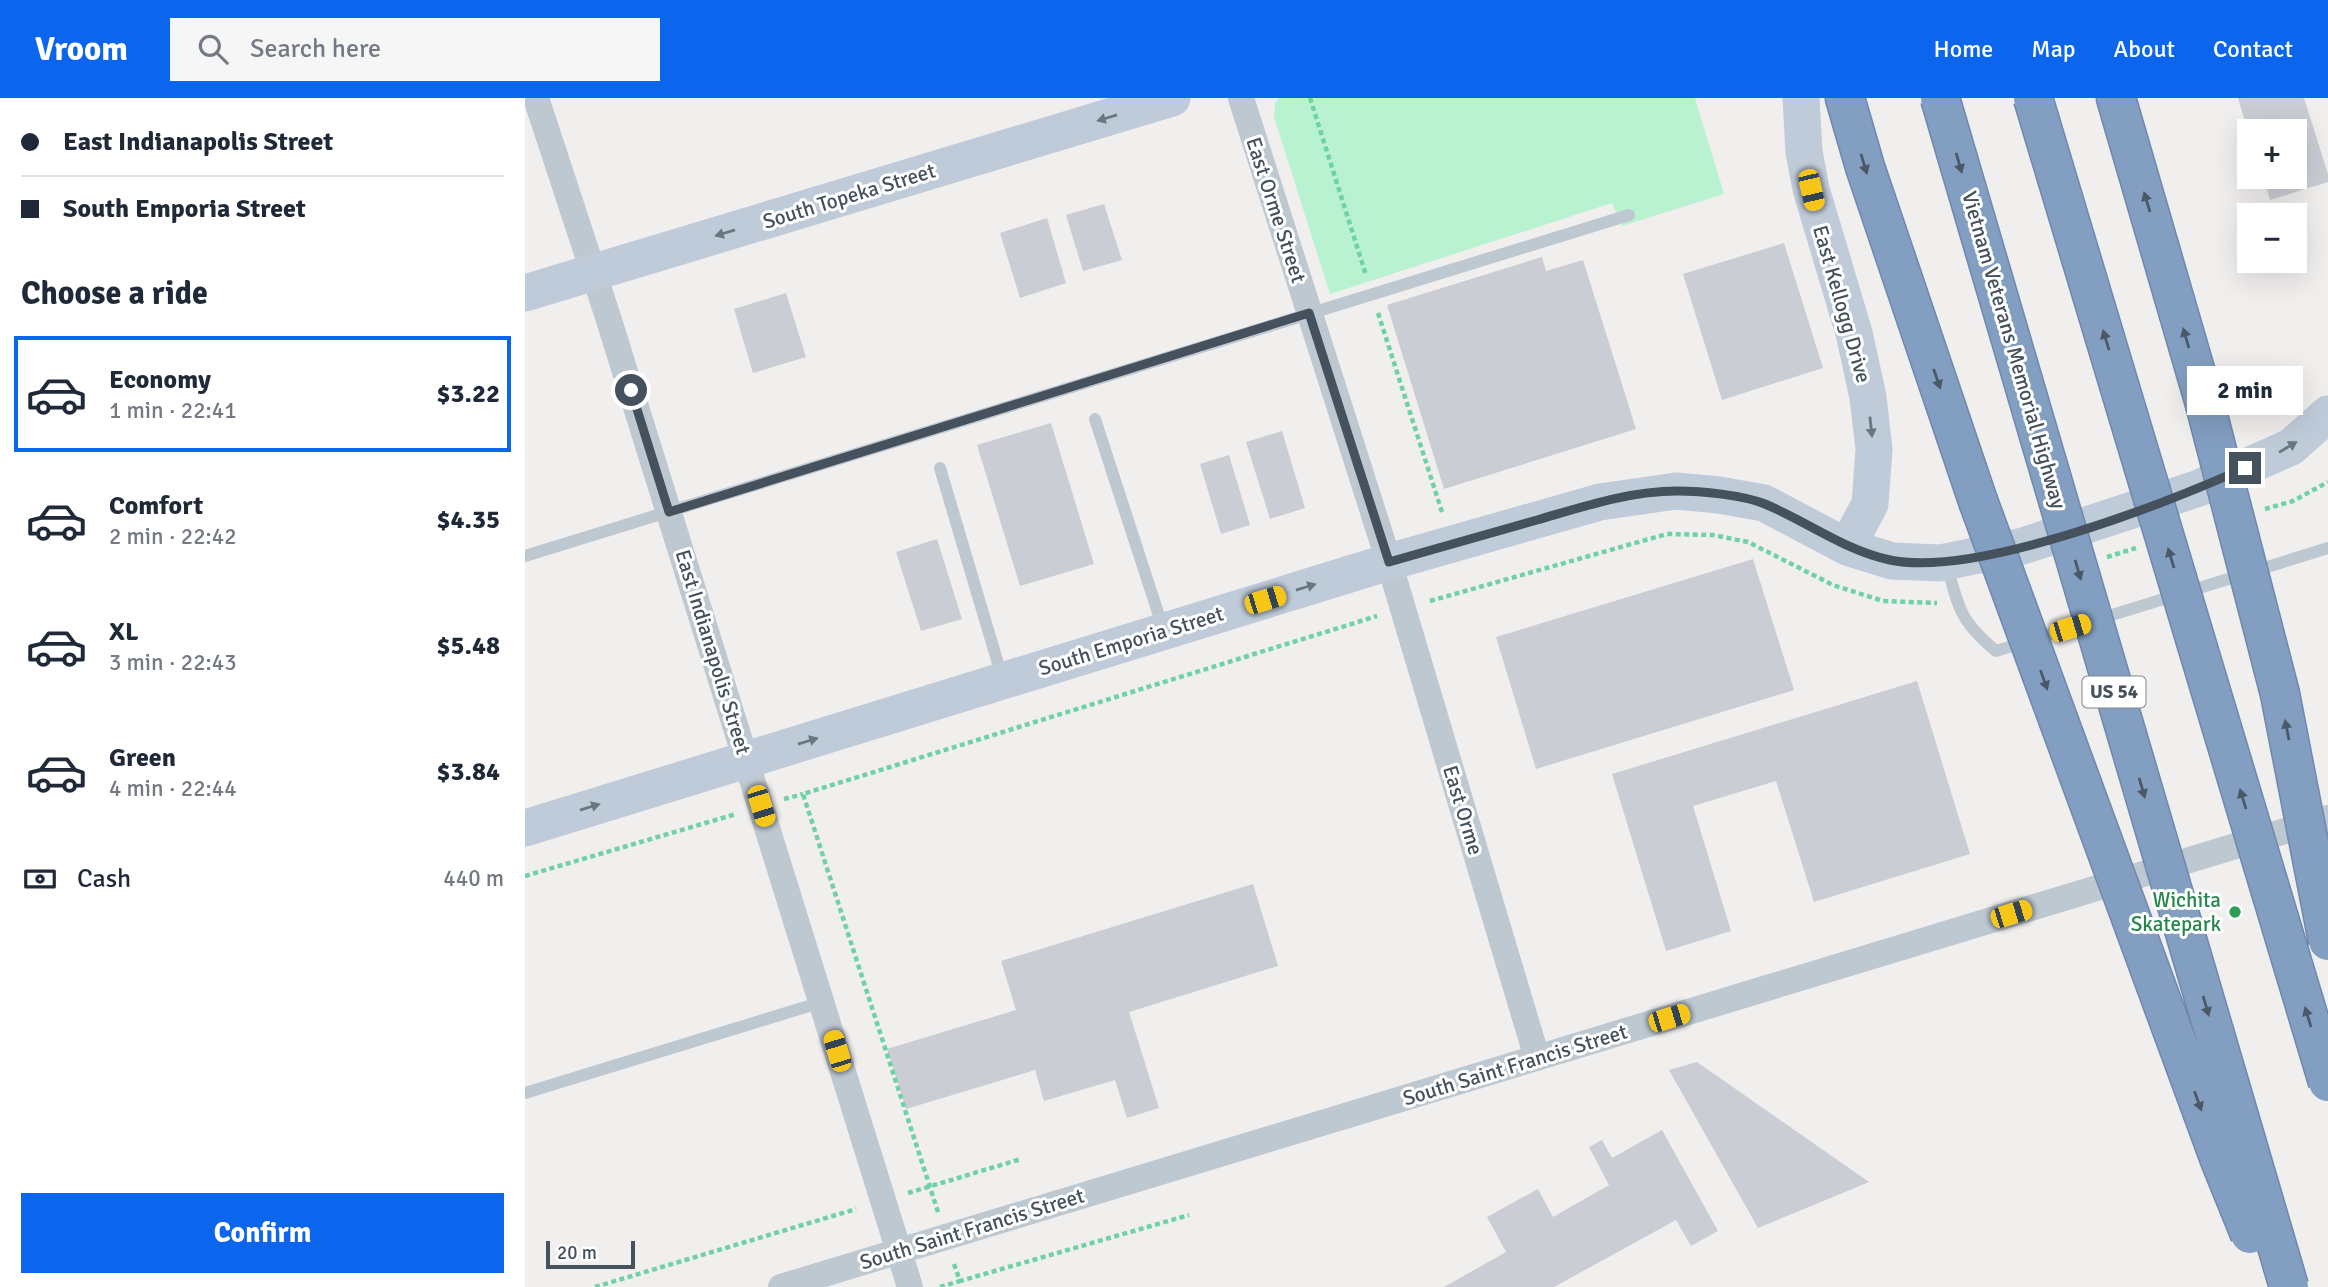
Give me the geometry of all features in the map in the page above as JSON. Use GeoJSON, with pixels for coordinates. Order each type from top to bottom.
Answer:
{"type":"FeatureCollection","features":[{"type":"Feature","properties":{"kind":"highway"},"geometry":{"type":"LineString","coordinates":[[1845,98],[1865,167],[1978,501],[2220,1160],[2272,1287]]}},
{"type":"Feature","properties":{"kind":"highway","name":"Vietnam Veterans Memorial Highway"},"geometry":{"type":"LineString","coordinates":[[1940,98],[2289,1287]]}},
{"type":"Feature","properties":{"kind":"highway"},"geometry":{"type":"LineString","coordinates":[[2033,98],[2328,1082]]}},
{"type":"Feature","properties":{"kind":"highway"},"geometry":{"type":"LineString","coordinates":[[2116,98],[2205,404],[2280,694],[2328,941]]}},
{"type":"Feature","properties":{"kind":"street","name":"East Indianapolis Street"},"geometry":{"type":"LineString","coordinates":[[536,98],[594,272],[910,1287]]}},
{"type":"Feature","properties":{"kind":"street","name":"South Topeka Street"},"geometry":{"type":"LineString","coordinates":[[525,293],[1172,98]]}},
{"type":"Feature","properties":{"kind":"street","name":"East Orme Street"},"geometry":{"type":"LineString","coordinates":[[1241,98],[1389,562]]}},
{"type":"Feature","properties":{"kind":"street","name":"East Kellogg Drive"},"geometry":{"type":"LineString","coordinates":[[1801,98],[1808,177],[1854,333],[1868,397],[1874,449],[1870,503],[1847,547]]}},
{"type":"Feature","properties":{"kind":"street","name":"South Emporia Street"},"geometry":{"type":"LineString","coordinates":[[525,828],[1389,562],[1600,502],[1676,491],[1764,503],[1847,547],[1892,561],[1946,562],[2023,546],[2199,488],[2291,447],[2328,414]]}},
{"type":"Feature","properties":{"kind":"street","name":"East Orme"},"geometry":{"type":"LineString","coordinates":[[1389,562],[1537,1058]]}},
{"type":"Feature","properties":{"kind":"street","name":"South Saint Francis Street"},"geometry":{"type":"LineString","coordinates":[[781,1287],[2328,818]]}},
{"type":"Feature","properties":{"kind":"lane"},"geometry":{"type":"LineString","coordinates":[[525,556],[1629,215]]}},
{"type":"Feature","properties":{"kind":"lane"},"geometry":{"type":"LineString","coordinates":[[1095,419],[1165,631]]}},
{"type":"Feature","properties":{"kind":"lane"},"geometry":{"type":"LineString","coordinates":[[940,468],[1003,681]]}},
{"type":"Feature","properties":{"kind":"lane"},"geometry":{"type":"LineString","coordinates":[[1946,562],[1961,615],[1980,638],[1996,651],[2328,548]]}},
{"type":"Feature","properties":{"kind":"lane"},"geometry":{"type":"LineString","coordinates":[[525,1093],[822,1002]]}},
{"type":"Feature","properties":{"kind":"path"},"geometry":{"type":"LineString","coordinates":[[1310,98],[1312,105]]}},
{"type":"Feature","properties":{"kind":"path"},"geometry":{"type":"LineString","coordinates":[[2255,512],[2293,500],[2328,482]]}},
{"type":"Feature","properties":{"kind":"path"},"geometry":{"type":"LineString","coordinates":[[525,876],[803,794],[1289,642],[1667,534],[1713,535],[1748,542],[1833,585],[1883,601],[1940,603],[1957,600]]}},
{"type":"Feature","properties":{"kind":"path"},"geometry":{"type":"LineString","coordinates":[[2099,559],[2138,547]]}},
{"type":"Feature","properties":{"kind":"path"},"geometry":{"type":"LineString","coordinates":[[803,794],[960,1281]]}},
{"type":"Feature","properties":{"kind":"path"},"geometry":{"type":"LineString","coordinates":[[595,1287],[1021,1159]]}},
{"type":"Feature","properties":{"kind":"path"},"geometry":{"type":"LineString","coordinates":[[940,1287],[1189,1215]]}},
{"type":"Feature","properties":{"kind":"green space"},"geometry":{"type":"Polygon","coordinates":[[[1279,98],[1695,98],[1724,194],[1622,226],[1612,203],[1330,294],[1274,117],[1275,103],[1279,98]]]}},
{"type":"Feature","properties":{"kind":"building"},"geometry":{"type":"Polygon","coordinates":[[[2238,98],[2304,98],[2328,174],[2328,182],[2307,189],[2307,119],[2244,119],[2238,98]]]}},
{"type":"Feature","properties":{"kind":"building"},"geometry":{"type":"Polygon","coordinates":[[[2267,189],[2305,189],[2270,200],[2267,189]]]}},
{"type":"Feature","properties":{"kind":"building"},"geometry":{"type":"Polygon","coordinates":[[[1104,204],[1122,260],[1083,271],[1066,215],[1104,204]]]}},
{"type":"Feature","properties":{"kind":"building"},"geometry":{"type":"Polygon","coordinates":[[[1047,218],[1066,283],[1020,298],[1000,233],[1047,218]]]}},
{"type":"Feature","properties":{"kind":"building"},"geometry":{"type":"Polygon","coordinates":[[[1784,243],[1823,368],[1722,400],[1683,274],[1784,243]]]}},
{"type":"Feature","properties":{"kind":"building"},"geometry":{"type":"Polygon","coordinates":[[[1542,257],[1546,271],[1583,260],[1636,429],[1444,489],[1387,305],[1542,257]]]}},
{"type":"Feature","properties":{"kind":"building"},"geometry":{"type":"Polygon","coordinates":[[[786,293],[806,357],[753,373],[734,309],[786,293]]]}},
{"type":"Feature","properties":{"kind":"building"},"geometry":{"type":"Polygon","coordinates":[[[1051,423],[1094,564],[1020,586],[977,445],[1051,423]]]}},
{"type":"Feature","properties":{"kind":"building"},"geometry":{"type":"Polygon","coordinates":[[[1282,431],[1305,508],[1270,519],[1246,442],[1282,431]]]}},
{"type":"Feature","properties":{"kind":"building"},"geometry":{"type":"Polygon","coordinates":[[[1229,455],[1250,525],[1221,534],[1200,464],[1229,455]]]}},
{"type":"Feature","properties":{"kind":"building"},"geometry":{"type":"Polygon","coordinates":[[[937,539],[962,619],[921,631],[896,552],[937,539]]]}},
{"type":"Feature","properties":{"kind":"building"},"geometry":{"type":"Polygon","coordinates":[[[1753,559],[1794,690],[1536,769],[1496,637],[1753,559]]]}},
{"type":"Feature","properties":{"kind":"building"},"geometry":{"type":"Polygon","coordinates":[[[1917,681],[1970,854],[1814,902],[1776,781],[1693,806],[1731,931],[1666,951],[1612,774],[1917,681]]]}},
{"type":"Feature","properties":{"kind":"building"},"geometry":{"type":"Polygon","coordinates":[[[1253,884],[1278,966],[1129,1012],[1159,1108],[1127,1118],[1115,1080],[1044,1101],[1035,1070],[906,1109],[887,1049],[1016,1010],[1001,961],[1253,884]]]}},
{"type":"Feature","properties":{"kind":"building"},"geometry":{"type":"Polygon","coordinates":[[[1697,1062],[1869,1182],[1758,1228],[1669,1070],[1697,1062]]]}},
{"type":"Feature","properties":{"kind":"building"},"geometry":{"type":"Polygon","coordinates":[[[1662,1130],[1718,1231],[1691,1246],[1676,1220],[1554,1287],[1444,1287],[1506,1252],[1487,1217],[1538,1189],[1553,1217],[1609,1185],[1589,1147],[1602,1140],[1612,1158],[1662,1130]]]}},
{"type":"Feature","properties":{"kind":"place","name":"Wichita Skatepark"},"geometry":{"type":"Point","coordinates":[2235,912]}},
{"type":"Feature","properties":{"kind":"route"},"geometry":{"type":"LineString","coordinates":[[631,390],[669,512],[1309,313],[1389,562],[1600,502],[1676,491],[1764,503],[1847,547],[1892,561],[1940,563],[2023,546],[2105,521],[2199,488],[2245,468]]}}]}
